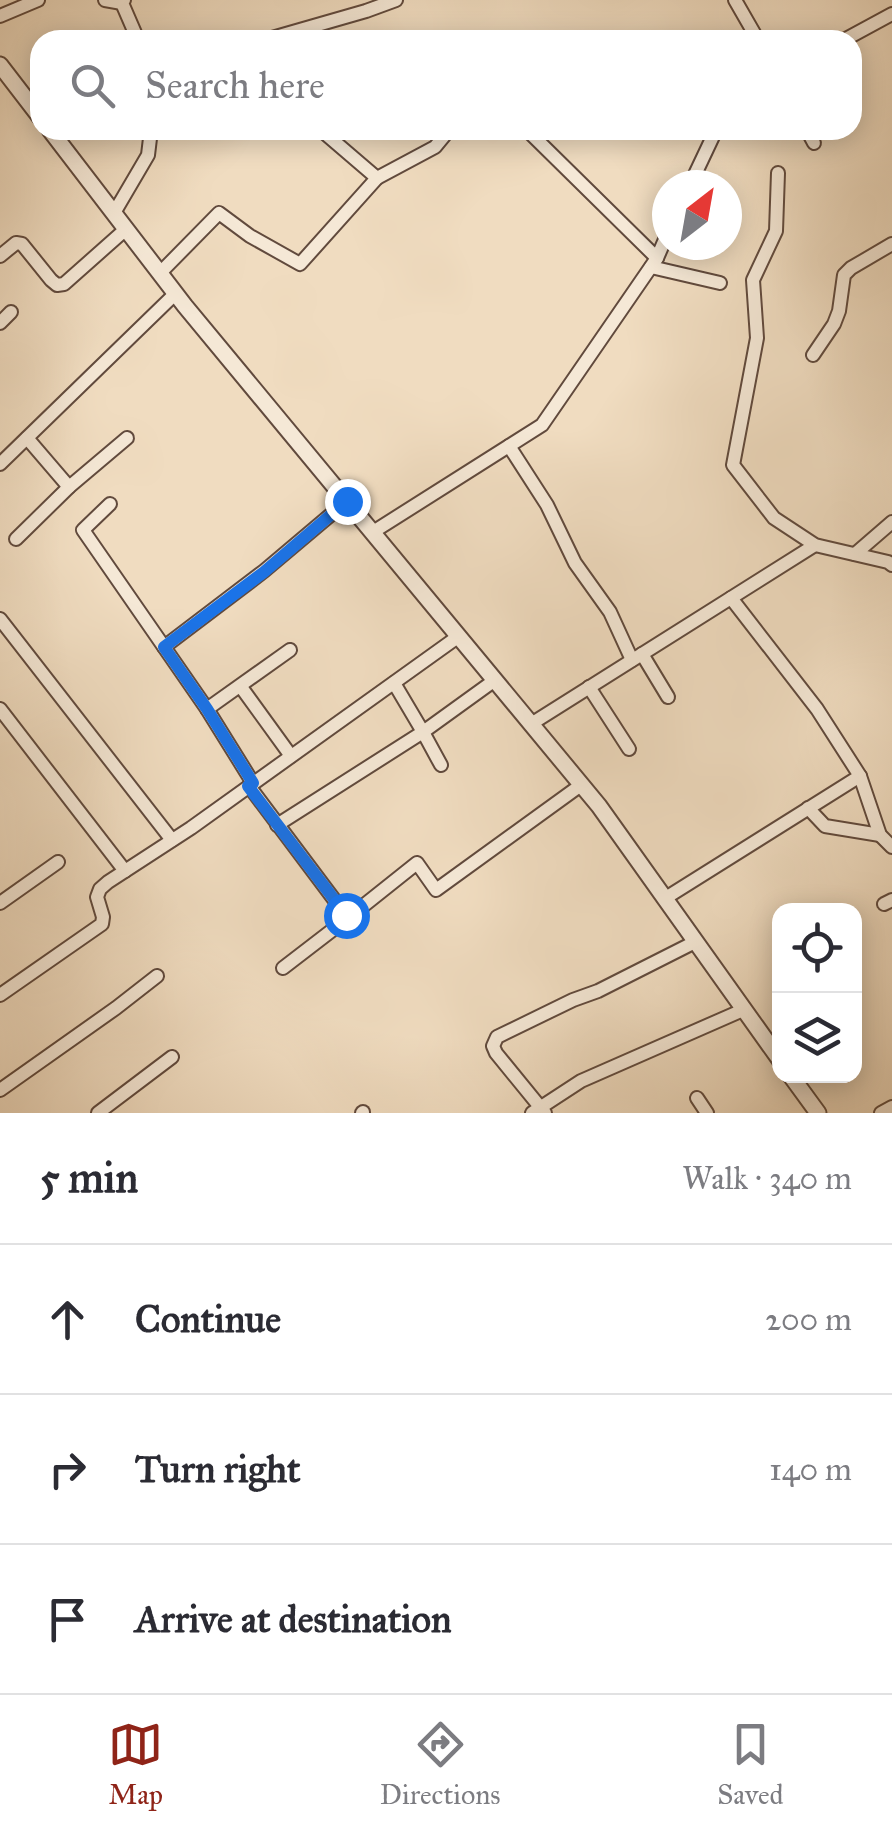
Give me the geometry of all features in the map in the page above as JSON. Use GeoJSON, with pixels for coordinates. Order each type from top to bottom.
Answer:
{"type":"FeatureCollection","features":[{"type":"Feature","properties":{"kind":"street"},"geometry":{"type":"LineString","coordinates":[[0,16],[38,0]]}},
{"type":"Feature","properties":{"kind":"street"},"geometry":{"type":"LineString","coordinates":[[105,0],[123,1],[134,30]]}},
{"type":"Feature","properties":{"kind":"street"},"geometry":{"type":"LineString","coordinates":[[301,30],[396,0]]}},
{"type":"Feature","properties":{"kind":"street"},"geometry":{"type":"LineString","coordinates":[[735,0],[753,30]]}},
{"type":"Feature","properties":{"kind":"street"},"geometry":{"type":"LineString","coordinates":[[862,30],[892,14]]}},
{"type":"Feature","properties":{"kind":"street"},"geometry":{"type":"LineString","coordinates":[[0,65],[30,104]]}},
{"type":"Feature","properties":{"kind":"street"},"geometry":{"type":"LineString","coordinates":[[58,140],[176,293],[581,785],[772,1049]]}},
{"type":"Feature","properties":{"kind":"street"},"geometry":{"type":"LineString","coordinates":[[114,212],[148,155],[150,140]]}},
{"type":"Feature","properties":{"kind":"street"},"geometry":{"type":"LineString","coordinates":[[333,140],[377,178]]}},
{"type":"Feature","properties":{"kind":"street"},"geometry":{"type":"LineString","coordinates":[[160,273],[219,213],[300,264],[377,178],[441,140]]}},
{"type":"Feature","properties":{"kind":"street"},"geometry":{"type":"LineString","coordinates":[[538,140],[654,262],[720,283]]}},
{"type":"Feature","properties":{"kind":"street"},"geometry":{"type":"LineString","coordinates":[[697,170],[711,140]]}},
{"type":"Feature","properties":{"kind":"street"},"geometry":{"type":"LineString","coordinates":[[778,172],[776,231],[753,280],[758,338],[733,466],[774,518],[815,545],[892,565]]}},
{"type":"Feature","properties":{"kind":"street"},"geometry":{"type":"LineString","coordinates":[[0,256],[16,243],[22,244],[57,285],[64,284],[126,229]]}},
{"type":"Feature","properties":{"kind":"street"},"geometry":{"type":"LineString","coordinates":[[813,355],[840,312],[844,275],[892,244]]}},
{"type":"Feature","properties":{"kind":"street"},"geometry":{"type":"LineString","coordinates":[[373,532],[542,424],[654,262]]}},
{"type":"Feature","properties":{"kind":"street"},"geometry":{"type":"LineString","coordinates":[[0,464],[176,293]]}},
{"type":"Feature","properties":{"kind":"street"},"geometry":{"type":"LineString","coordinates":[[26,438],[70,487]]}},
{"type":"Feature","properties":{"kind":"street"},"geometry":{"type":"LineString","coordinates":[[16,539],[128,438]]}},
{"type":"Feature","properties":{"kind":"street"},"geometry":{"type":"LineString","coordinates":[[509,446],[547,506],[575,563],[668,697]]}},
{"type":"Feature","properties":{"kind":"street"},"geometry":{"type":"LineString","coordinates":[[164,647],[264,572],[347,501]]}},
{"type":"Feature","properties":{"kind":"street"},"geometry":{"type":"LineString","coordinates":[[110,504],[83,530],[207,709],[278,825],[348,918]]}},
{"type":"Feature","properties":{"kind":"street"},"geometry":{"type":"LineString","coordinates":[[855,554],[892,522]]}},
{"type":"Feature","properties":{"kind":"street"},"geometry":{"type":"LineString","coordinates":[[531,724],[815,545]]}},
{"type":"Feature","properties":{"kind":"street"},"geometry":{"type":"LineString","coordinates":[[731,598],[817,709],[860,776],[880,835],[892,847]]}},
{"type":"Feature","properties":{"kind":"street"},"geometry":{"type":"LineString","coordinates":[[0,619],[172,840]]}},
{"type":"Feature","properties":{"kind":"street"},"geometry":{"type":"LineString","coordinates":[[0,994],[102,924],[96,897],[125,870],[459,636]]}},
{"type":"Feature","properties":{"kind":"street"},"geometry":{"type":"LineString","coordinates":[[207,709],[290,650]]}},
{"type":"Feature","properties":{"kind":"street"},"geometry":{"type":"LineString","coordinates":[[278,825],[423,732],[495,680]]}},
{"type":"Feature","properties":{"kind":"street"},"geometry":{"type":"LineString","coordinates":[[394,684],[441,766]]}},
{"type":"Feature","properties":{"kind":"street"},"geometry":{"type":"LineString","coordinates":[[240,687],[291,756]]}},
{"type":"Feature","properties":{"kind":"street"},"geometry":{"type":"LineString","coordinates":[[590,687],[629,749]]}},
{"type":"Feature","properties":{"kind":"street"},"geometry":{"type":"LineString","coordinates":[[0,709],[125,870]]}},
{"type":"Feature","properties":{"kind":"street"},"geometry":{"type":"LineString","coordinates":[[664,898],[860,776]]}},
{"type":"Feature","properties":{"kind":"street"},"geometry":{"type":"LineString","coordinates":[[283,968],[417,863],[436,890],[581,785]]}},
{"type":"Feature","properties":{"kind":"street"},"geometry":{"type":"LineString","coordinates":[[808,808],[825,826],[880,835]]}},
{"type":"Feature","properties":{"kind":"street"},"geometry":{"type":"LineString","coordinates":[[0,902],[58,862]]}},
{"type":"Feature","properties":{"kind":"street"},"geometry":{"type":"LineString","coordinates":[[694,942],[598,992],[497,1037],[493,1046],[496,1053],[539,1111],[581,1081],[744,1010]]}},
{"type":"Feature","properties":{"kind":"street"},"geometry":{"type":"LineString","coordinates":[[0,1090],[157,976]]}},
{"type":"Feature","properties":{"kind":"street"},"geometry":{"type":"LineString","coordinates":[[98,1113],[172,1057]]}},
{"type":"Feature","properties":{"kind":"street"},"geometry":{"type":"LineString","coordinates":[[796,1083],[818,1113]]}},
{"type":"Feature","properties":{"kind":"street"},"geometry":{"type":"LineString","coordinates":[[696,1098],[707,1113]]}},
{"type":"Feature","properties":{"kind":"street"},"geometry":{"type":"LineString","coordinates":[[881,1113],[892,1107]]}},
{"type":"Feature","properties":{"kind":"route"},"geometry":{"type":"LineString","coordinates":[[346,915],[248,786],[253,783],[164,647],[264,572],[347,501]]}}]}
